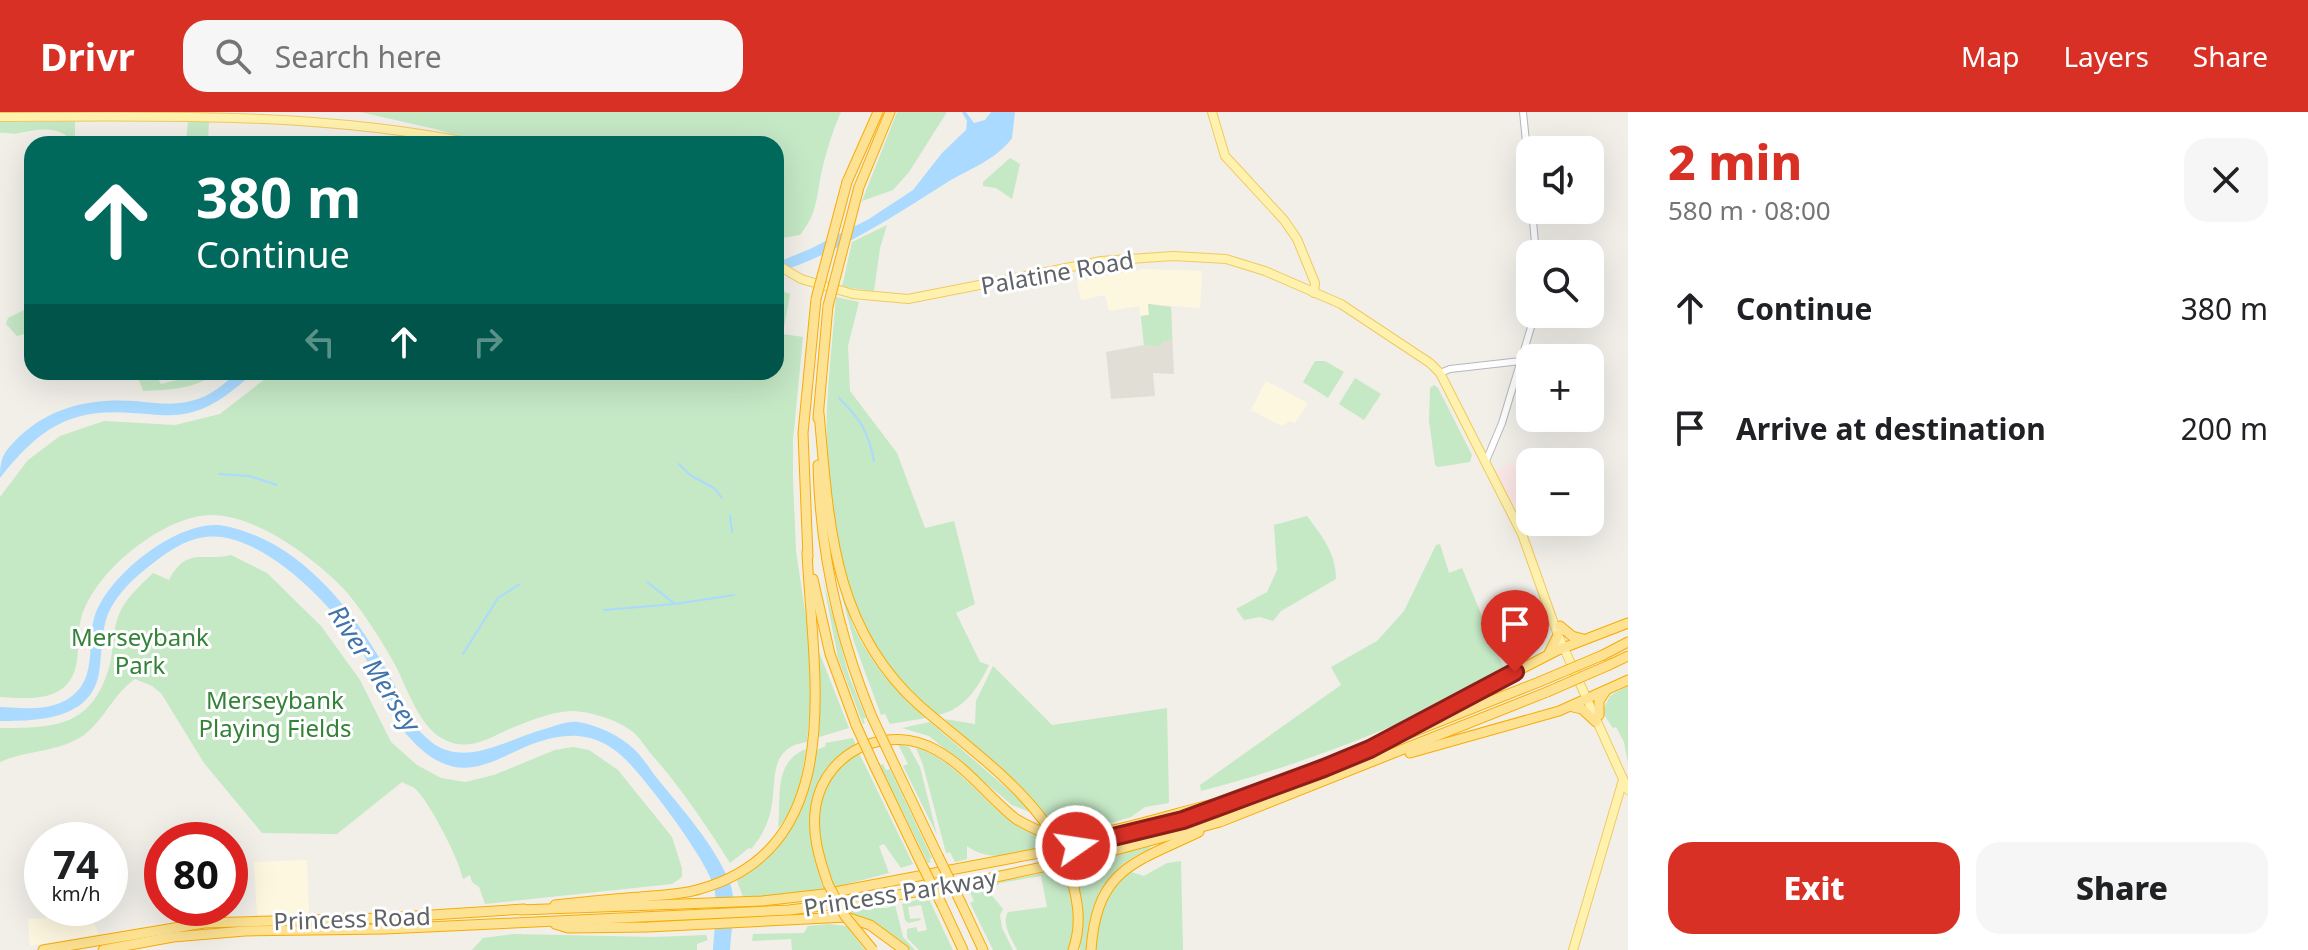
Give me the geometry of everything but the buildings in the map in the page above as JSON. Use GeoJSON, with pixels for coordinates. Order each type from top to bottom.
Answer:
{"type":"FeatureCollection","features":[{"type":"Feature","properties":{"kind":"highway"},"geometry":{"type":"LineString","coordinates":[[520,910],[700,889],[752,866],[766,854],[792,819],[807,781],[814,728],[816,666],[807,552],[803,433],[816,299],[847,182],[878,112]]}},
{"type":"Feature","properties":{"kind":"highway"},"geometry":{"type":"LineString","coordinates":[[890,112],[859,187],[828,306],[819,413],[819,489],[828,568],[842,634],[872,717],[983,950]]}},
{"type":"Feature","properties":{"kind":"highway"},"geometry":{"type":"LineString","coordinates":[[819,413],[831,527],[850,606],[876,658],[896,682],[1014,787],[1048,827],[1071,876],[1079,912],[1078,936],[1073,950]]}},
{"type":"Feature","properties":{"kind":"highway"},"geometry":{"type":"LineString","coordinates":[[807,552],[828,646],[856,725],[963,950]]}},
{"type":"Feature","properties":{"kind":"highway"},"geometry":{"type":"LineString","coordinates":[[1370,749],[1547,655],[1628,623]]}},
{"type":"Feature","properties":{"kind":"highway"},"geometry":{"type":"LineString","coordinates":[[1547,655],[1555,645],[1559,631],[1583,639]]}},
{"type":"Feature","properties":{"kind":"highway","name":"Princess Parkway"},"geometry":{"type":"LineString","coordinates":[[761,906],[1076,846],[1183,820],[1539,682],[1628,642]]}},
{"type":"Feature","properties":{"kind":"highway","name":"Princess Parkway"},"geometry":{"type":"LineString","coordinates":[[520,910],[677,915],[761,906],[863,901],[1086,858],[1220,822],[1547,692],[1628,656]]}},
{"type":"Feature","properties":{"kind":"highway"},"geometry":{"type":"LineString","coordinates":[[1371,762],[1568,707],[1628,680]]}},
{"type":"Feature","properties":{"kind":"highway"},"geometry":{"type":"LineString","coordinates":[[1568,707],[1580,708],[1597,718],[1599,701],[1605,692]]}},
{"type":"Feature","properties":{"kind":"highway"},"geometry":{"type":"LineString","coordinates":[[873,950],[845,916],[828,884],[816,843],[815,825],[817,800],[832,771],[858,749],[880,740],[910,741],[937,750],[1016,819],[1053,835],[1098,832],[1267,790]]}},
{"type":"Feature","properties":{"kind":"highway"},"geometry":{"type":"LineString","coordinates":[[1091,950],[1093,924],[1111,882],[1128,867],[1220,822]]}},
{"type":"Feature","properties":{"kind":"highway","name":"Princess Road"},"geometry":{"type":"LineString","coordinates":[[43,950],[204,923],[520,910]]}},
{"type":"Feature","properties":{"kind":"highway"},"geometry":{"type":"LineString","coordinates":[[677,915],[757,923],[846,917],[870,925],[904,950]]}},
{"type":"Feature","properties":{"kind":"highway","name":"Princess Road"},"geometry":{"type":"LineString","coordinates":[[103,950],[173,937],[245,931],[385,929],[518,922],[548,922],[568,928],[677,915]]}},
{"type":"Feature","properties":{"kind":"main road"},"geometry":{"type":"LineString","coordinates":[[1212,112],[1225,156],[1284,220],[1297,239],[1315,283],[1314,293]]}},
{"type":"Feature","properties":{"kind":"main road"},"geometry":{"type":"LineString","coordinates":[[0,117],[144,113],[283,114],[357,118],[450,136]]}},
{"type":"Feature","properties":{"kind":"main road","name":"Palatine Road"},"geometry":{"type":"LineString","coordinates":[[784,269],[801,279],[853,294],[908,299],[1101,261],[1173,256],[1226,259],[1265,271],[1351,310],[1440,373],[1522,534],[1549,607],[1628,790]]}},
{"type":"Feature","properties":{"kind":"main road"},"geometry":{"type":"LineString","coordinates":[[1573,950],[1623,780]]}},
{"type":"Feature","properties":{"kind":"street"},"geometry":{"type":"LineString","coordinates":[[1523,112],[1525,136]]}},
{"type":"Feature","properties":{"kind":"street"},"geometry":{"type":"LineString","coordinates":[[1440,373],[1450,369],[1516,362]]}},
{"type":"Feature","properties":{"kind":"street"},"geometry":{"type":"LineString","coordinates":[[1486,461],[1495,444],[1516,377]]}},
{"type":"Feature","properties":{"kind":"shaded area"},"geometry":{"type":"Polygon","coordinates":[[[1144,269],[1202,271],[1200,308],[1149,304],[1149,315],[1141,316],[1139,306],[1109,311],[1105,295],[1081,300],[1077,281],[1144,269]]]}},
{"type":"Feature","properties":{"kind":"shaded area"},"geometry":{"type":"Polygon","coordinates":[[[1148,304],[1171,307],[1174,374],[1153,373],[1155,396],[1111,399],[1106,352],[1144,345],[1141,316],[1149,315],[1148,304]]]}},
{"type":"Feature","properties":{"kind":"shaded area"},"geometry":{"type":"Polygon","coordinates":[[[1266,381],[1308,403],[1295,423],[1290,421],[1282,426],[1251,410],[1266,381]]]}},
{"type":"Feature","properties":{"kind":"shaded area"},"geometry":{"type":"Polygon","coordinates":[[[1516,460],[1516,522],[1492,473],[1516,460]]]}},
{"type":"Feature","properties":{"kind":"shaded area"},"geometry":{"type":"Polygon","coordinates":[[[307,860],[309,913],[257,915],[254,862],[307,860]]]}},
{"type":"Feature","properties":{"kind":"shaded area"},"geometry":{"type":"Polygon","coordinates":[[[29,926],[95,926],[99,934],[30,946],[29,926]]]}},
{"type":"Feature","properties":{"kind":"green space"},"geometry":{"type":"Polygon","coordinates":[[[360,112],[841,112],[827,150],[810,220],[800,235],[784,238],[784,136],[458,136],[360,112]]]}},
{"type":"Feature","properties":{"kind":"green space"},"geometry":{"type":"Polygon","coordinates":[[[897,112],[947,112],[909,172],[893,190],[862,201],[897,112]]]}},
{"type":"Feature","properties":{"kind":"green space"},"geometry":{"type":"Polygon","coordinates":[[[0,120],[75,120],[75,136],[51,130],[0,133],[0,120]]]}},
{"type":"Feature","properties":{"kind":"green space"},"geometry":{"type":"Polygon","coordinates":[[[188,120],[209,120],[208,136],[187,136],[188,120]]]}},
{"type":"Feature","properties":{"kind":"green space"},"geometry":{"type":"Polygon","coordinates":[[[1010,158],[1020,164],[1012,199],[996,188],[983,186],[983,182],[1010,158]]]}},
{"type":"Feature","properties":{"kind":"green space"},"geometry":{"type":"Polygon","coordinates":[[[887,225],[880,248],[874,291],[842,287],[852,242],[887,225]]]}},
{"type":"Feature","properties":{"kind":"green space"},"geometry":{"type":"Polygon","coordinates":[[[784,291],[790,294],[784,328],[784,291]]]}},
{"type":"Feature","properties":{"kind":"green space"},"geometry":{"type":"Polygon","coordinates":[[[836,297],[859,302],[848,346],[850,391],[897,453],[925,528],[954,521],[975,604],[956,613],[980,662],[989,665],[963,703],[938,715],[879,654],[865,630],[844,568],[832,500],[827,434],[836,297]]]}},
{"type":"Feature","properties":{"kind":"green space"},"geometry":{"type":"Polygon","coordinates":[[[1148,304],[1171,307],[1172,340],[1163,341],[1160,346],[1144,345],[1141,316],[1149,315],[1148,304]]]}},
{"type":"Feature","properties":{"kind":"green space"},"geometry":{"type":"Polygon","coordinates":[[[24,310],[24,334],[17,336],[6,324],[8,318],[24,310]]]}},
{"type":"Feature","properties":{"kind":"green space"},"geometry":{"type":"Polygon","coordinates":[[[784,334],[803,337],[793,440],[793,480],[796,551],[808,631],[811,694],[807,742],[794,745],[780,759],[768,820],[751,849],[730,863],[684,794],[641,740],[612,720],[571,711],[538,718],[469,744],[445,740],[420,716],[376,633],[341,586],[312,560],[276,536],[257,526],[218,515],[200,516],[164,529],[145,540],[112,569],[88,602],[79,627],[76,668],[62,689],[45,696],[0,697],[0,497],[28,460],[60,436],[104,421],[175,425],[220,414],[264,380],[784,380],[784,334]]]}},
{"type":"Feature","properties":{"kind":"green space"},"geometry":{"type":"Polygon","coordinates":[[[1315,361],[1325,361],[1344,372],[1328,398],[1303,382],[1315,361]]]}},
{"type":"Feature","properties":{"kind":"green space"},"geometry":{"type":"Polygon","coordinates":[[[1355,378],[1381,394],[1364,420],[1339,404],[1355,378]]]}},
{"type":"Feature","properties":{"kind":"green space"},"geometry":{"type":"Polygon","coordinates":[[[139,380],[159,380],[161,384],[177,380],[204,380],[173,389],[143,391],[139,380]]]}},
{"type":"Feature","properties":{"kind":"green space"},"geometry":{"type":"Polygon","coordinates":[[[1434,385],[1472,455],[1470,462],[1435,465],[1429,420],[1430,388],[1434,385]]]}},
{"type":"Feature","properties":{"kind":"green space"},"geometry":{"type":"Polygon","coordinates":[[[1307,516],[1331,553],[1336,579],[1281,611],[1273,621],[1260,617],[1244,620],[1236,609],[1267,592],[1277,570],[1274,525],[1307,516]]]}},
{"type":"Feature","properties":{"kind":"green space"},"geometry":{"type":"Polygon","coordinates":[[[1440,544],[1449,573],[1462,568],[1505,671],[1458,698],[1359,739],[1265,773],[1201,791],[1200,785],[1341,685],[1331,667],[1377,641],[1404,611],[1436,545],[1440,544]]]}},
{"type":"Feature","properties":{"kind":"green space","name":"Merseybank Playing Fields"},"geometry":{"type":"Polygon","coordinates":[[[231,555],[267,573],[321,626],[360,680],[391,742],[417,765],[441,778],[465,782],[494,775],[555,750],[573,747],[589,750],[618,770],[672,837],[682,877],[672,884],[485,904],[479,887],[472,882],[470,875],[463,879],[450,844],[426,803],[413,787],[402,782],[337,834],[262,833],[204,763],[161,693],[135,679],[121,691],[98,721],[75,741],[0,762],[0,728],[38,727],[70,720],[94,701],[110,664],[121,610],[153,573],[169,580],[175,569],[189,559],[231,555]]]}},
{"type":"Feature","properties":{"kind":"green space"},"geometry":{"type":"Polygon","coordinates":[[[823,580],[849,676],[866,718],[863,724],[838,658],[823,580]]]}},
{"type":"Feature","properties":{"kind":"green space"},"geometry":{"type":"Polygon","coordinates":[[[841,592],[854,628],[868,654],[895,688],[926,718],[890,724],[885,714],[881,715],[854,642],[841,592]]]}},
{"type":"Feature","properties":{"kind":"green space"},"geometry":{"type":"Polygon","coordinates":[[[819,652],[849,728],[816,738],[819,652]]]}},
{"type":"Feature","properties":{"kind":"green space"},"geometry":{"type":"Polygon","coordinates":[[[993,666],[1052,725],[1167,708],[1169,803],[1145,807],[1131,817],[1103,825],[1057,830],[1018,785],[944,719],[975,724],[976,701],[993,666]]]}},
{"type":"Feature","properties":{"kind":"green space"},"geometry":{"type":"Polygon","coordinates":[[[1628,685],[1628,764],[1624,742],[1616,727],[1613,728],[1602,712],[1610,696],[1628,685]]]}},
{"type":"Feature","properties":{"kind":"green space"},"geometry":{"type":"Polygon","coordinates":[[[930,722],[1030,812],[1012,805],[929,736],[902,728],[930,722]]]}},
{"type":"Feature","properties":{"kind":"green space"},"geometry":{"type":"Polygon","coordinates":[[[853,738],[856,745],[823,773],[810,809],[812,848],[824,889],[789,895],[743,897],[736,878],[760,862],[805,795],[815,751],[826,746],[825,743],[853,738]]]}},
{"type":"Feature","properties":{"kind":"green space"},"geometry":{"type":"Polygon","coordinates":[[[898,744],[909,747],[920,767],[937,835],[903,766],[908,764],[898,744]]]}},
{"type":"Feature","properties":{"kind":"green space"},"geometry":{"type":"Polygon","coordinates":[[[916,748],[951,767],[1012,822],[1048,837],[1053,848],[997,856],[986,855],[967,846],[967,859],[955,862],[950,852],[946,853],[916,748]]]}},
{"type":"Feature","properties":{"kind":"green space"},"geometry":{"type":"Polygon","coordinates":[[[806,749],[794,801],[778,828],[783,772],[795,755],[806,749]]]}},
{"type":"Feature","properties":{"kind":"green space"},"geometry":{"type":"Polygon","coordinates":[[[859,753],[913,864],[901,868],[884,844],[879,846],[889,873],[835,887],[820,831],[823,797],[842,766],[859,753]]]}},
{"type":"Feature","properties":{"kind":"green space"},"geometry":{"type":"Polygon","coordinates":[[[883,764],[886,770],[890,769],[932,858],[929,859],[931,862],[928,863],[880,765],[883,764]]]}},
{"type":"Feature","properties":{"kind":"green space"},"geometry":{"type":"Polygon","coordinates":[[[1195,819],[1197,822],[1068,857],[1067,854],[1195,819]]]}},
{"type":"Feature","properties":{"kind":"green space"},"geometry":{"type":"Polygon","coordinates":[[[1150,846],[1121,866],[1102,888],[1091,917],[1086,950],[1080,950],[1083,907],[1073,867],[1150,846]]]}},
{"type":"Feature","properties":{"kind":"green space"},"geometry":{"type":"Polygon","coordinates":[[[1181,861],[1183,950],[1095,950],[1097,927],[1104,906],[1122,880],[1131,872],[1144,876],[1167,863],[1181,861]]]}},
{"type":"Feature","properties":{"kind":"green space"},"geometry":{"type":"Polygon","coordinates":[[[1064,869],[1073,909],[1070,950],[1017,950],[1008,931],[1008,912],[1047,907],[1041,876],[1000,883],[989,892],[1003,909],[1000,915],[1002,928],[1013,950],[993,950],[970,903],[974,901],[968,888],[1064,869]]]}},
{"type":"Feature","properties":{"kind":"green space"},"geometry":{"type":"Polygon","coordinates":[[[928,897],[953,950],[919,950],[907,938],[907,929],[916,927],[918,932],[927,930],[921,905],[908,907],[910,919],[921,920],[908,923],[902,904],[928,897]]]}},
{"type":"Feature","properties":{"kind":"green space"},"geometry":{"type":"Polygon","coordinates":[[[895,905],[903,937],[915,950],[908,950],[888,934],[852,917],[845,907],[887,908],[895,905]]]}},
{"type":"Feature","properties":{"kind":"green space"},"geometry":{"type":"Polygon","coordinates":[[[808,926],[846,926],[865,950],[792,950],[791,939],[752,941],[753,934],[804,933],[808,926]]]}},
{"type":"Feature","properties":{"kind":"green space"},"geometry":{"type":"Polygon","coordinates":[[[513,934],[706,935],[708,940],[697,944],[697,950],[472,950],[483,938],[513,934]]]}},
{"type":"Feature","properties":{"kind":"water"},"geometry":{"type":"Polygon","coordinates":[[[962,112],[966,112],[974,123],[985,120],[991,112],[1015,112],[1012,138],[992,157],[866,232],[784,270],[784,260],[869,219],[913,190],[942,153],[966,130],[967,121],[962,112]]]}},
{"type":"Feature","properties":{"kind":"water"},"geometry":{"type":"Polygon","coordinates":[[[228,380],[245,380],[218,400],[185,414],[109,412],[72,419],[42,435],[0,478],[2,459],[10,446],[32,426],[59,411],[104,401],[184,403],[211,393],[228,380]]]}},
{"type":"Feature","properties":{"kind":"water","name":"River Mersey"},"geometry":{"type":"Polygon","coordinates":[[[219,525],[271,543],[316,576],[369,641],[415,725],[430,741],[445,750],[461,753],[478,751],[574,722],[604,730],[632,747],[697,827],[730,883],[733,916],[730,950],[713,950],[716,900],[707,871],[658,798],[617,752],[596,740],[578,736],[553,738],[472,767],[452,766],[430,756],[400,726],[358,645],[330,609],[270,557],[226,538],[198,538],[177,547],[121,592],[106,621],[94,689],[74,709],[45,718],[0,721],[0,707],[47,707],[72,696],[80,688],[88,669],[95,615],[114,584],[129,568],[164,542],[202,526],[219,525]]]}},
{"type":"Feature","properties":{"kind":"waterway"},"geometry":{"type":"LineString","coordinates":[[839,398],[862,426],[874,461]]}},
{"type":"Feature","properties":{"kind":"waterway"},"geometry":{"type":"LineString","coordinates":[[679,464],[690,475],[714,488],[722,498]]}},
{"type":"Feature","properties":{"kind":"waterway"},"geometry":{"type":"LineString","coordinates":[[219,474],[249,476],[277,485]]}},
{"type":"Feature","properties":{"kind":"waterway"},"geometry":{"type":"LineString","coordinates":[[730,516],[732,532]]}},
{"type":"Feature","properties":{"kind":"waterway"},"geometry":{"type":"LineString","coordinates":[[647,582],[675,604],[734,595]]}},
{"type":"Feature","properties":{"kind":"waterway"},"geometry":{"type":"LineString","coordinates":[[463,654],[498,598],[520,584]]}},
{"type":"Feature","properties":{"kind":"waterway"},"geometry":{"type":"LineString","coordinates":[[604,610],[674,604]]}},
{"type":"Feature","properties":{"kind":"route"},"geometry":{"type":"LineString","coordinates":[[1076,846],[1183,820],[1324,768],[1370,749],[1515,672]]}},
{"type":"Feature","properties":{"kind":"park label","name":"Merseybank Park"},"geometry":{"type":"Point","coordinates":[140,650]}}]}
